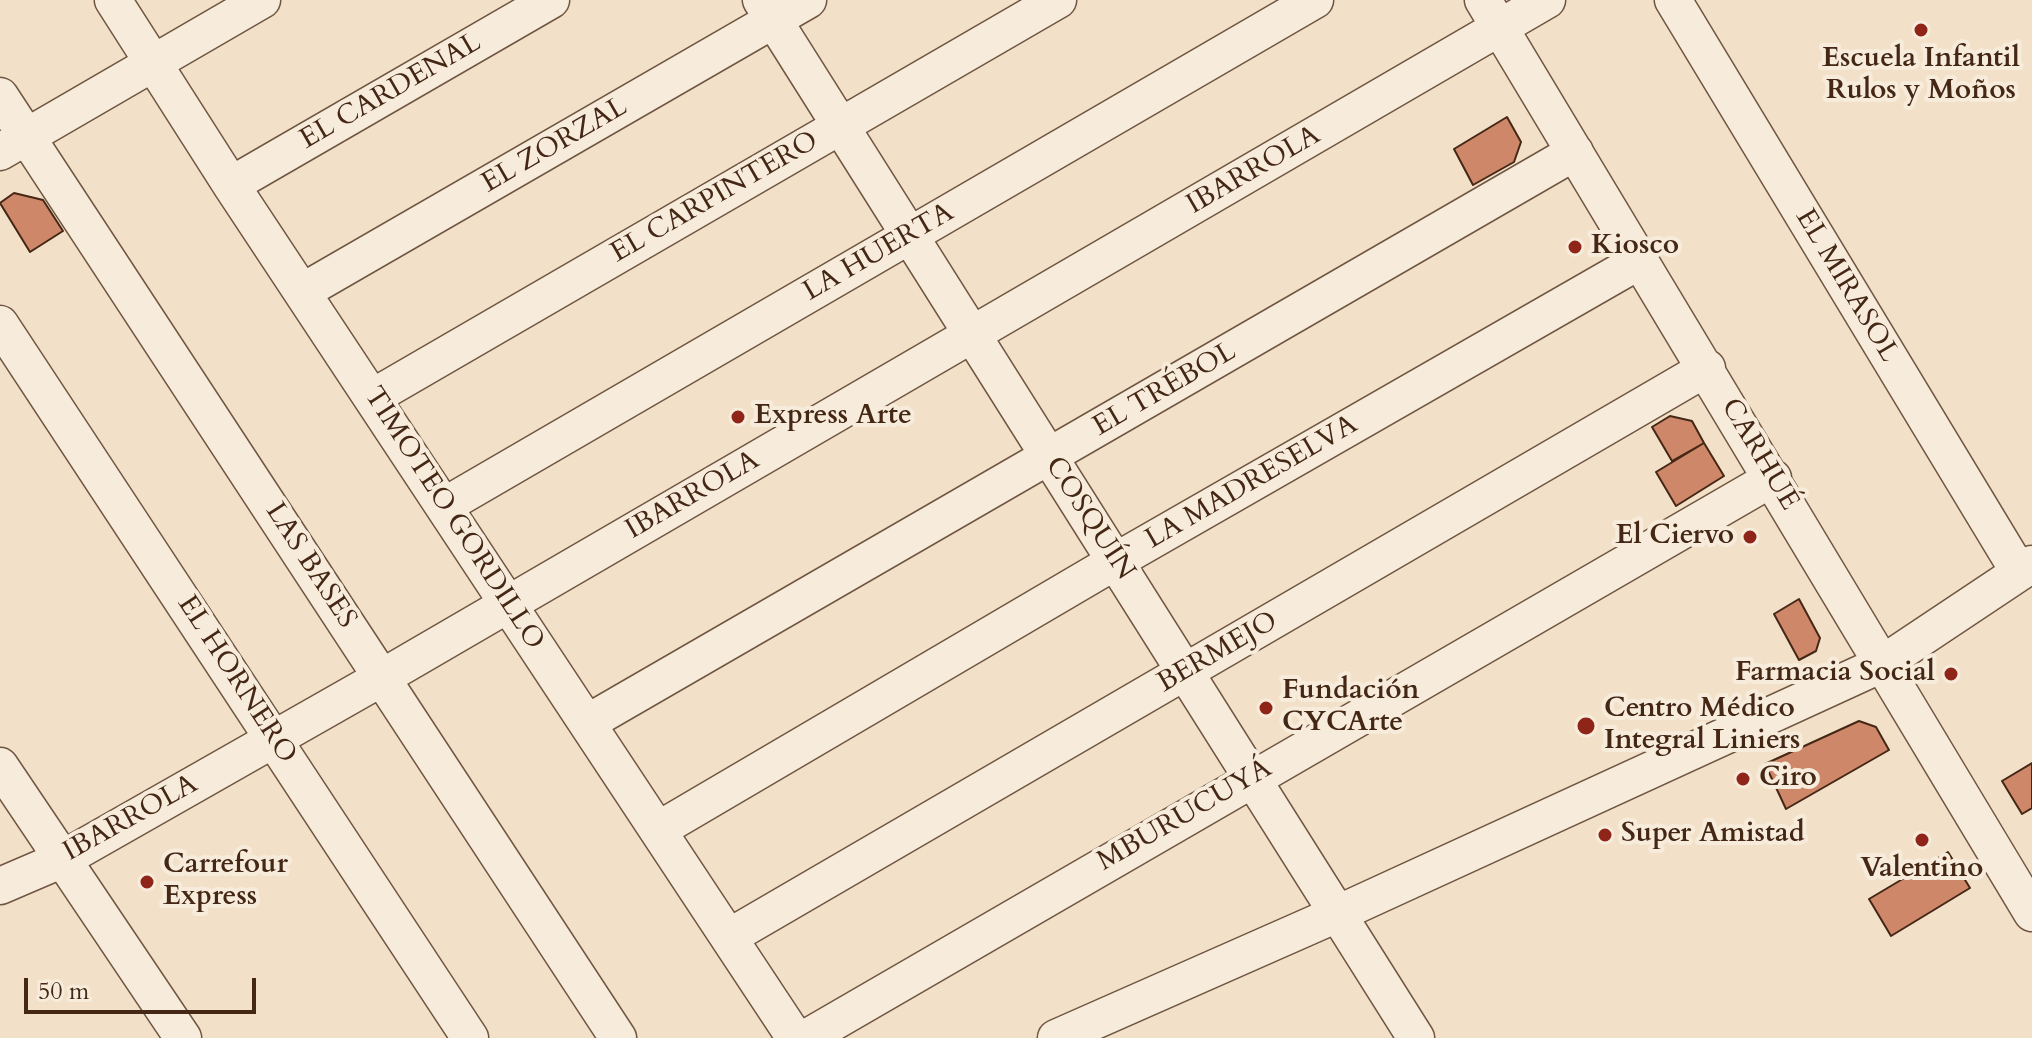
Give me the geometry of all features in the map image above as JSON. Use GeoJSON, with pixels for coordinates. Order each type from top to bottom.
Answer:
{"type":"FeatureCollection","features":[{"type":"Feature","properties":{"kind":"street","name":"TIMOTEO GORDILLO"},"geometry":{"type":"LineString","coordinates":[[113,0],[231,185],[795,1038]]}},
{"type":"Feature","properties":{"kind":"street"},"geometry":{"type":"LineString","coordinates":[[13,144],[262,0]]}},
{"type":"Feature","properties":{"kind":"street","name":"EL CARDENAL"},"geometry":{"type":"LineString","coordinates":[[231,185],[551,0]]}},
{"type":"Feature","properties":{"kind":"street","name":"EL ZORZAL"},"geometry":{"type":"LineString","coordinates":[[302,292],[767,10],[808,0]]}},
{"type":"Feature","properties":{"kind":"street","name":"EL CARPINTERO"},"geometry":{"type":"LineString","coordinates":[[373,397],[1058,0]]}},
{"type":"Feature","properties":{"kind":"street","name":"LA HUERTA"},"geometry":{"type":"LineString","coordinates":[[444,506],[1315,0]]}},
{"type":"Feature","properties":{"kind":"street","name":"IBARROLA"},"geometry":{"type":"LineString","coordinates":[[0,886],[63,859],[971,336],[1491,14],[1547,0]]}},
{"type":"Feature","properties":{"kind":"street","name":"EL MIRASOL"},"geometry":{"type":"LineString","coordinates":[[1673,0],[2026,568]]}},
{"type":"Feature","properties":{"kind":"street","name":"COSQUÍN"},"geometry":{"type":"LineString","coordinates":[[767,10],[1416,1038]]}},
{"type":"Feature","properties":{"kind":"street","name":"CARHUÉ"},"geometry":{"type":"LineString","coordinates":[[1491,14],[1707,368],[2032,913]]}},
{"type":"Feature","properties":{"kind":"street","name":"LAS BASES"},"geometry":{"type":"LineString","coordinates":[[0,96],[13,144],[383,677],[618,1038]]}},
{"type":"Feature","properties":{"kind":"street","name":"EL TRÉBOL"},"geometry":{"type":"LineString","coordinates":[[587,723],[1575,152]]}},
{"type":"Feature","properties":{"kind":"street","name":"LA MADRESELVA"},"geometry":{"type":"LineString","coordinates":[[658,830],[1116,561],[1641,260]]}},
{"type":"Feature","properties":{"kind":"street","name":"EL HORNERO"},"geometry":{"type":"LineString","coordinates":[[0,324],[470,1038]]}},
{"type":"Feature","properties":{"kind":"street","name":"BERMEJO"},"geometry":{"type":"LineString","coordinates":[[729,937],[1707,368]]}},
{"type":"Feature","properties":{"kind":"street","name":"MBURUCUYÁ"},"geometry":{"type":"LineString","coordinates":[[806,1038],[1252,776],[1773,478]]}},
{"type":"Feature","properties":{"kind":"street"},"geometry":{"type":"LineString","coordinates":[[1056,1038],[1337,914],[1882,664],[2026,568]]}},
{"type":"Feature","properties":{"kind":"street"},"geometry":{"type":"LineString","coordinates":[[0,766],[183,1038]]}},
{"type":"Feature","properties":{"kind":"building"},"geometry":{"type":"Polygon","coordinates":[[[1507,117],[1521,142],[1514,162],[1473,185],[1454,149],[1507,117]]]}},
{"type":"Feature","properties":{"kind":"building"},"geometry":{"type":"Polygon","coordinates":[[[14,193],[43,200],[63,231],[30,252],[0,203],[14,193]]]}},
{"type":"Feature","properties":{"kind":"building"},"geometry":{"type":"Polygon","coordinates":[[[1670,416],[1692,421],[1704,443],[1672,461],[1652,427],[1670,416]]]}},
{"type":"Feature","properties":{"kind":"building"},"geometry":{"type":"Polygon","coordinates":[[[1704,443],[1724,476],[1676,506],[1656,472],[1704,443]]]}},
{"type":"Feature","properties":{"kind":"building"},"geometry":{"type":"Polygon","coordinates":[[[1799,599],[1820,638],[1816,651],[1799,660],[1774,614],[1799,599]]]}},
{"type":"Feature","properties":{"kind":"building"},"geometry":{"type":"Polygon","coordinates":[[[1859,721],[1876,727],[1889,750],[1786,809],[1765,764],[1859,721]]]}},
{"type":"Feature","properties":{"kind":"building"},"geometry":{"type":"Polygon","coordinates":[[[2032,763],[2032,808],[2022,814],[2002,781],[2032,763]]]}},
{"type":"Feature","properties":{"kind":"building"},"geometry":{"type":"Polygon","coordinates":[[[1948,852],[1970,888],[1891,936],[1869,899],[1948,852]]]}},
{"type":"Feature","properties":{"kind":"place","name":"Escuela Infantil Rulos y Moños"},"geometry":{"type":"Point","coordinates":[1921,30]}},
{"type":"Feature","properties":{"kind":"place","name":"Kiosco"},"geometry":{"type":"Point","coordinates":[1575,247]}},
{"type":"Feature","properties":{"kind":"place","name":"Express Arte"},"geometry":{"type":"Point","coordinates":[738,417]}},
{"type":"Feature","properties":{"kind":"place","name":"El Ciervo"},"geometry":{"type":"Point","coordinates":[1750,537]}},
{"type":"Feature","properties":{"kind":"place","name":"Farmacia Social"},"geometry":{"type":"Point","coordinates":[1951,674]}},
{"type":"Feature","properties":{"kind":"place","name":"Fundación CYCArte"},"geometry":{"type":"Point","coordinates":[1266,708]}},
{"type":"Feature","properties":{"kind":"place","name":"Centro Médico Integral Liniers"},"geometry":{"type":"Point","coordinates":[1586,726]}},
{"type":"Feature","properties":{"kind":"place","name":"Ciro"},"geometry":{"type":"Point","coordinates":[1743,779]}},
{"type":"Feature","properties":{"kind":"place","name":"Super Amistad"},"geometry":{"type":"Point","coordinates":[1605,835]}},
{"type":"Feature","properties":{"kind":"place","name":"Valentino"},"geometry":{"type":"Point","coordinates":[1922,840]}},
{"type":"Feature","properties":{"kind":"place","name":"Carrefour Express"},"geometry":{"type":"Point","coordinates":[147,882]}}]}
